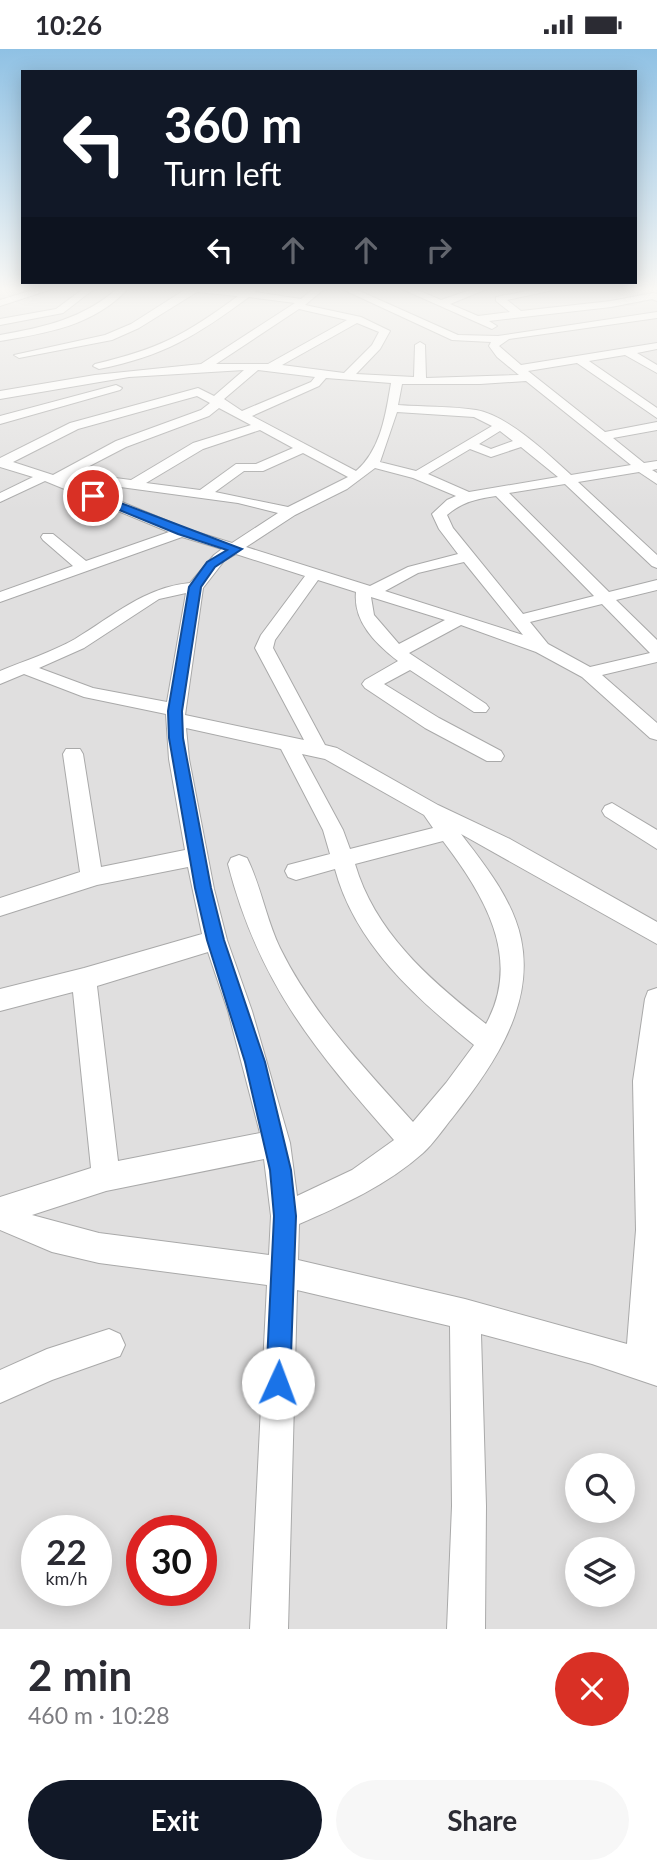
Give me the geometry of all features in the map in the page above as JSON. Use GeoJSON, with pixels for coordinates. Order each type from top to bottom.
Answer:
{"type":"FeatureCollection","features":[{"type":"Feature","properties":{"kind":"street"},"geometry":{"type":"LineString","coordinates":[[24,363],[29,372],[55,379],[138,375],[204,367],[256,366],[347,376],[485,380],[564,363]]}},
{"type":"Feature","properties":{"kind":"street"},"geometry":{"type":"LineString","coordinates":[[0,395],[119,363]]}},
{"type":"Feature","properties":{"kind":"street"},"geometry":{"type":"LineString","coordinates":[[204,367],[211,363]]}},
{"type":"Feature","properties":{"kind":"street"},"geometry":{"type":"LineString","coordinates":[[271,367],[278,363]]}},
{"type":"Feature","properties":{"kind":"street"},"geometry":{"type":"LineString","coordinates":[[347,376],[360,363]]}},
{"type":"Feature","properties":{"kind":"street"},"geometry":{"type":"LineString","coordinates":[[420,363],[420,379]]}},
{"type":"Feature","properties":{"kind":"street"},"geometry":{"type":"LineString","coordinates":[[512,363],[657,480]]}},
{"type":"Feature","properties":{"kind":"street"},"geometry":{"type":"LineString","coordinates":[[584,363],[657,414]]}},
{"type":"Feature","properties":{"kind":"street"},"geometry":{"type":"LineString","coordinates":[[0,498],[54,477],[121,444],[205,413],[256,366]]}},
{"type":"Feature","properties":{"kind":"street"},"geometry":{"type":"LineString","coordinates":[[243,415],[315,384],[323,374]]}},
{"type":"Feature","properties":{"kind":"street"},"geometry":{"type":"LineString","coordinates":[[0,420],[135,383],[139,380],[138,375]]}},
{"type":"Feature","properties":{"kind":"street"},"geometry":{"type":"LineString","coordinates":[[269,1629],[285,1216],[276,1143],[244,1024],[215,940],[182,781],[175,715],[195,587],[211,565],[290,512],[373,464],[381,446],[397,378]]}},
{"type":"Feature","properties":{"kind":"street"},"geometry":{"type":"LineString","coordinates":[[1,462],[61,432],[108,415],[195,393],[218,401],[301,449],[356,476]]}},
{"type":"Feature","properties":{"kind":"street"},"geometry":{"type":"LineString","coordinates":[[390,408],[475,414],[500,426],[566,478],[657,562]]}},
{"type":"Feature","properties":{"kind":"street"},"geometry":{"type":"LineString","coordinates":[[131,486],[198,446],[260,426]]}},
{"type":"Feature","properties":{"kind":"street"},"geometry":{"type":"LineString","coordinates":[[418,475],[500,426]]}},
{"type":"Feature","properties":{"kind":"street"},"geometry":{"type":"LineString","coordinates":[[604,436],[657,426]]}},
{"type":"Feature","properties":{"kind":"street"},"geometry":{"type":"LineString","coordinates":[[468,444],[491,453],[523,442]]}},
{"type":"Feature","properties":{"kind":"street"},"geometry":{"type":"LineString","coordinates":[[202,495],[241,467],[258,468],[301,449]]}},
{"type":"Feature","properties":{"kind":"street"},"geometry":{"type":"LineString","coordinates":[[1,462],[54,477],[182,532],[316,572],[542,648],[588,673],[657,733]]}},
{"type":"Feature","properties":{"kind":"street"},"geometry":{"type":"LineString","coordinates":[[373,464],[418,475],[468,496]]}},
{"type":"Feature","properties":{"kind":"street"},"geometry":{"type":"LineString","coordinates":[[542,648],[441,523],[439,514],[452,503],[468,496],[657,465]]}},
{"type":"Feature","properties":{"kind":"street"},"geometry":{"type":"LineString","coordinates":[[54,477],[238,499],[290,512]]}},
{"type":"Feature","properties":{"kind":"street"},"geometry":{"type":"LineString","coordinates":[[499,491],[657,650]]}},
{"type":"Feature","properties":{"kind":"street"},"geometry":{"type":"LineString","coordinates":[[0,597],[182,532]]}},
{"type":"Feature","properties":{"kind":"street"},"geometry":{"type":"LineString","coordinates":[[48,537],[85,568]]}},
{"type":"Feature","properties":{"kind":"street"},"geometry":{"type":"LineString","coordinates":[[468,556],[413,570],[368,590],[362,603],[370,623],[382,638],[480,708]]}},
{"type":"Feature","properties":{"kind":"street"},"geometry":{"type":"LineString","coordinates":[[316,572],[267,639],[264,648],[317,748]]}},
{"type":"Feature","properties":{"kind":"street"},"geometry":{"type":"LineString","coordinates":[[521,619],[657,585]]}},
{"type":"Feature","properties":{"kind":"street"},"geometry":{"type":"LineString","coordinates":[[0,678],[78,645],[153,596],[174,589],[195,587]]}},
{"type":"Feature","properties":{"kind":"street"},"geometry":{"type":"LineString","coordinates":[[460,619],[405,656],[371,684],[432,723],[494,756]]}},
{"type":"Feature","properties":{"kind":"street"},"geometry":{"type":"LineString","coordinates":[[588,673],[657,657]]}},
{"type":"Feature","properties":{"kind":"street"},"geometry":{"type":"LineString","coordinates":[[26,669],[90,693],[288,744],[317,748],[361,768],[431,810],[503,845],[657,934]]}},
{"type":"Feature","properties":{"kind":"street"},"geometry":{"type":"LineString","coordinates":[[288,744],[332,828],[358,903],[386,943],[450,1009],[490,1042]]}},
{"type":"Feature","properties":{"kind":"street"},"geometry":{"type":"LineString","coordinates":[[73,754],[92,877]]}},
{"type":"Feature","properties":{"kind":"street"},"geometry":{"type":"LineString","coordinates":[[285,1216],[338,1193],[384,1167],[414,1143],[432,1123],[490,1042],[507,1005],[513,957],[500,910],[431,810]]}},
{"type":"Feature","properties":{"kind":"street"},"geometry":{"type":"LineString","coordinates":[[612,811],[657,841]]}},
{"type":"Feature","properties":{"kind":"street"},"geometry":{"type":"LineString","coordinates":[[296,871],[447,832]]}},
{"type":"Feature","properties":{"kind":"street"},"geometry":{"type":"LineString","coordinates":[[2,899],[131,866],[198,857]]}},
{"type":"Feature","properties":{"kind":"street"},"geometry":{"type":"LineString","coordinates":[[239,865],[252,908],[297,1002],[414,1143]]}},
{"type":"Feature","properties":{"kind":"street"},"geometry":{"type":"LineString","coordinates":[[0,1000],[84,979],[215,940]]}},
{"type":"Feature","properties":{"kind":"street"},"geometry":{"type":"LineString","coordinates":[[84,979],[106,1177]]}},
{"type":"Feature","properties":{"kind":"street"},"geometry":{"type":"LineString","coordinates":[[0,1213],[17,1224],[52,1237],[99,1248],[243,1269],[282,1271],[392,1299],[466,1314],[592,1348],[649,1367],[651,1230],[646,1122],[657,999]]}},
{"type":"Feature","properties":{"kind":"street"},"geometry":{"type":"LineString","coordinates":[[0,1213],[106,1177],[276,1143]]}},
{"type":"Feature","properties":{"kind":"street"},"geometry":{"type":"LineString","coordinates":[[466,1314],[469,1506],[466,1629]]}},
{"type":"Feature","properties":{"kind":"street"},"geometry":{"type":"LineString","coordinates":[[0,1387],[47,1365],[109,1345]]}},
{"type":"Feature","properties":{"kind":"shaded area"},"geometry":{"type":"Polygon","coordinates":[[[0,363],[657,363],[657,1629],[0,1629],[0,363]]]}},
{"type":"Feature","properties":{"kind":"route"},"geometry":{"type":"LineString","coordinates":[[93,496],[182,532],[236,549],[211,565],[195,587],[175,711],[176,738],[184,792],[215,940],[240,1011],[276,1143],[285,1216],[278,1383]]}}]}
